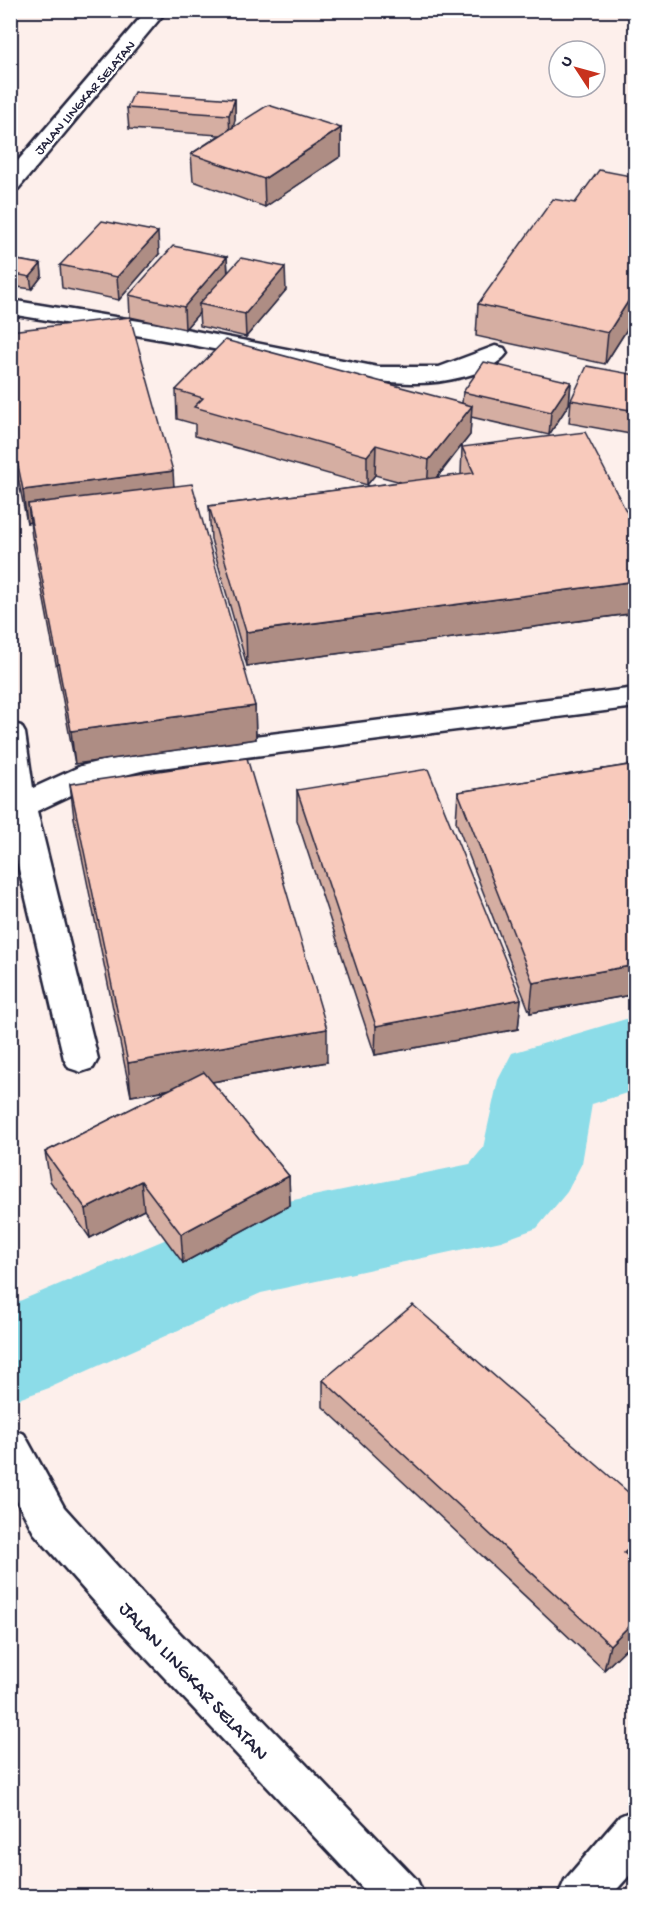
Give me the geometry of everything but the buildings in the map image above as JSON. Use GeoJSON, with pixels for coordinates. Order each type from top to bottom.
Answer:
{"type":"FeatureCollection","features":[{"type":"Feature","properties":{"kind":"main road","name":"JALAN LINGKAR SELATAN"},"geometry":{"type":"LineString","coordinates":[[15,173],[158,10]]}},
{"type":"Feature","properties":{"kind":"main road"},"geometry":{"type":"LineString","coordinates":[[10,307],[170,333],[378,374],[407,377],[440,375],[470,368],[495,353]]}},
{"type":"Feature","properties":{"kind":"main road"},"geometry":{"type":"LineString","coordinates":[[15,808],[92,773],[145,760],[636,697]]}},
{"type":"Feature","properties":{"kind":"main road"},"geometry":{"type":"LineString","coordinates":[[10,733],[15,808],[81,1059]]}},
{"type":"Feature","properties":{"kind":"main road","name":"JALAN LINGKAR SELATAN"},"geometry":{"type":"LineString","coordinates":[[10,1447],[49,1520],[132,1613],[401,1896]]}},
{"type":"Feature","properties":{"kind":"main road"},"geometry":{"type":"LineString","coordinates":[[581,1896],[636,1832]]}},
{"type":"Feature","properties":{"kind":"waterway"},"geometry":{"type":"LineString","coordinates":[[10,1355],[244,1253],[501,1199],[531,1163],[547,1080],[636,1053]]}}]}
